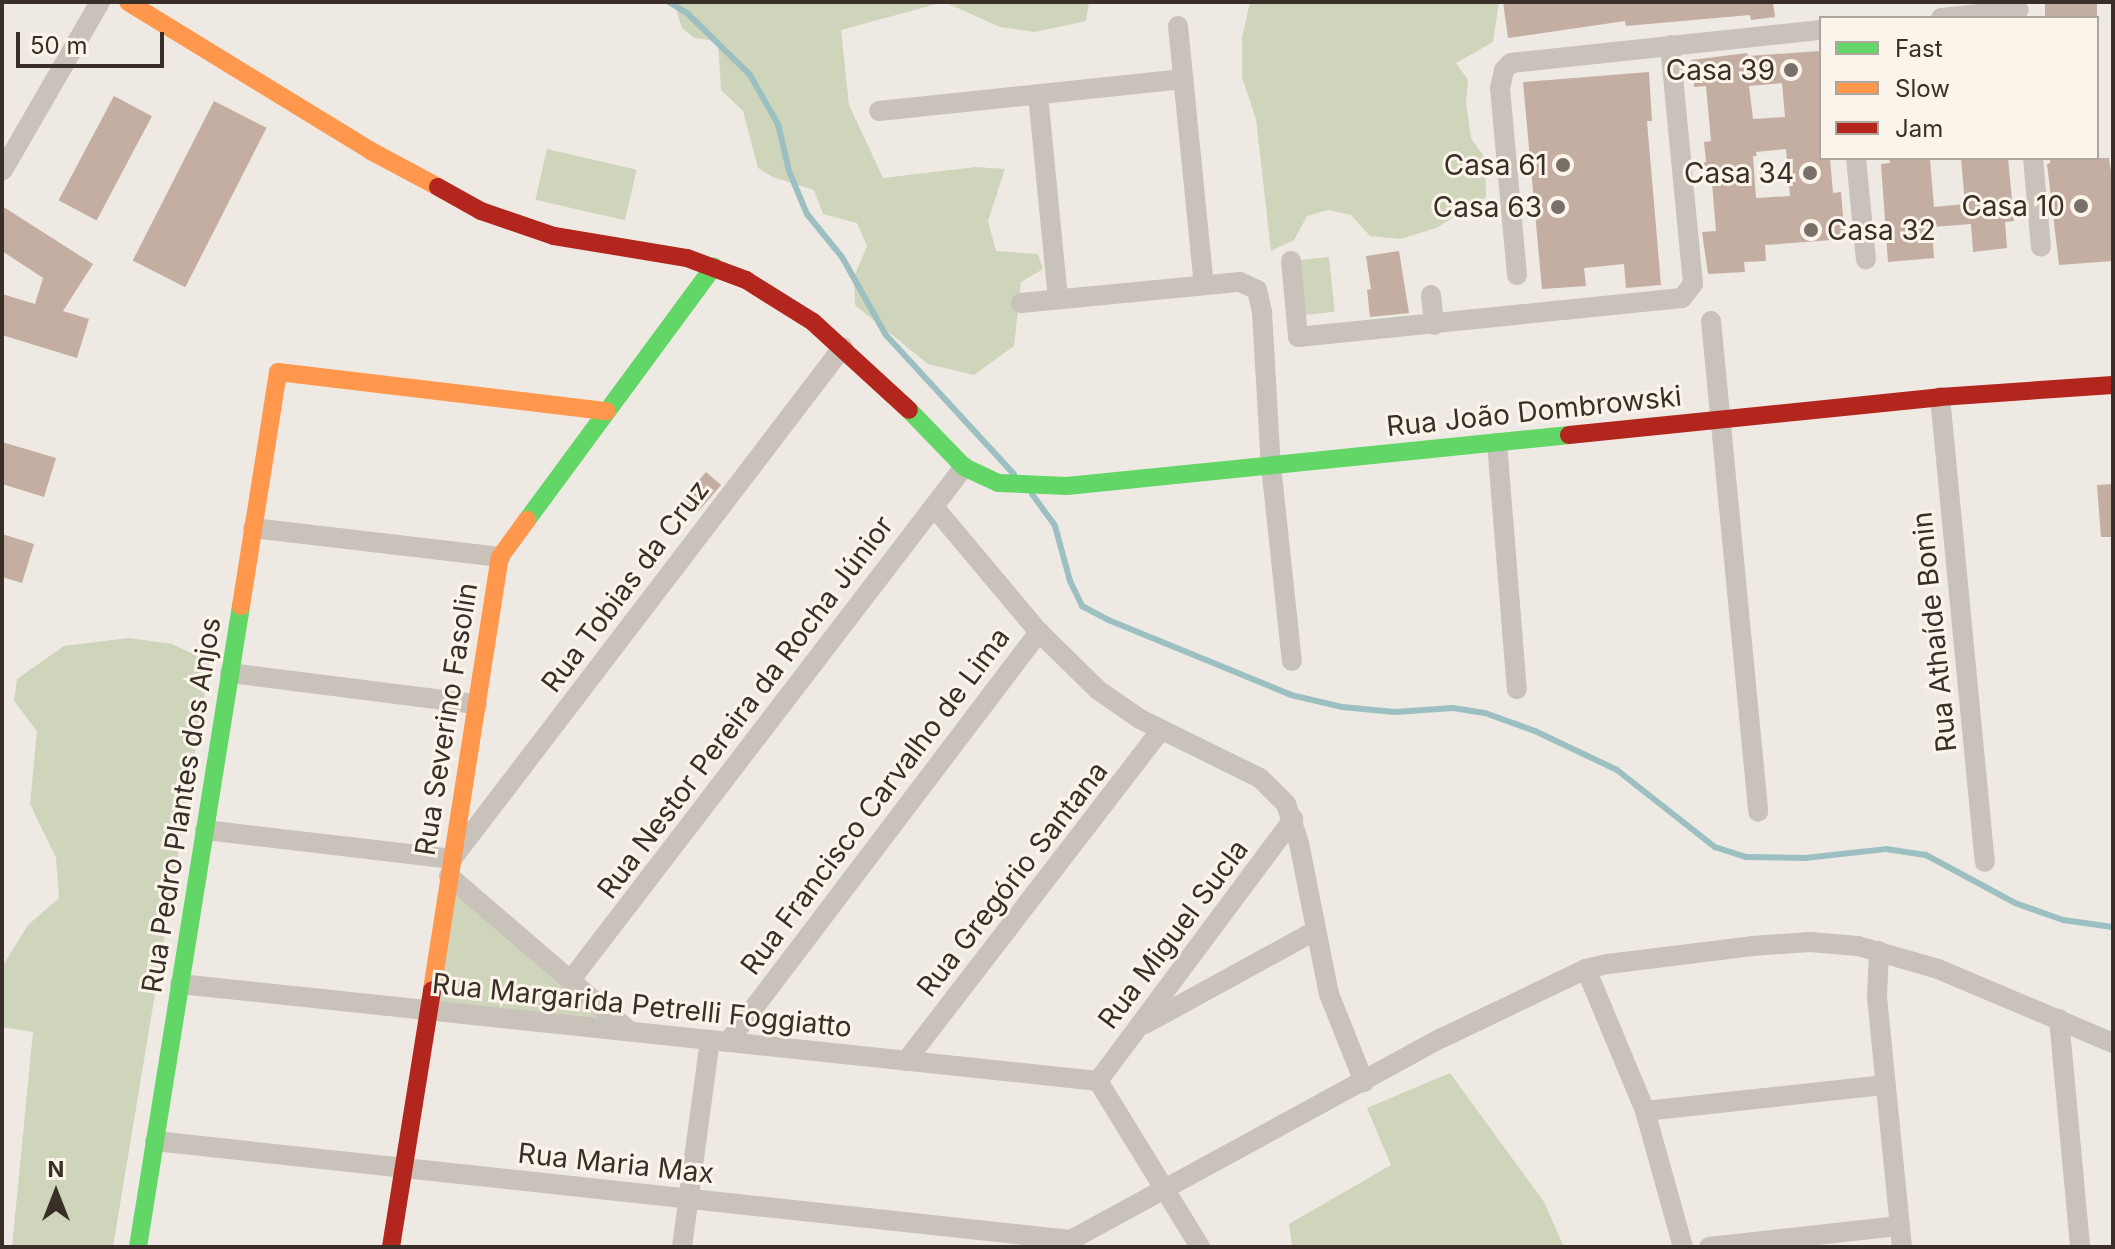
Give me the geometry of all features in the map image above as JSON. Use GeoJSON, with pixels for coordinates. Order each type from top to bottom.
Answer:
{"type":"FeatureCollection","features":[{"type":"Feature","properties":{"kind":"street"},"geometry":{"type":"LineString","coordinates":[[3,170],[100,2]]}},
{"type":"Feature","properties":{"kind":"street"},"geometry":{"type":"LineString","coordinates":[[128,2],[371,151],[481,211],[554,236],[714,266],[781,300],[843,347],[964,467]]}},
{"type":"Feature","properties":{"kind":"street"},"geometry":{"type":"LineString","coordinates":[[1960,16],[2019,10]]}},
{"type":"Feature","properties":{"kind":"street"},"geometry":{"type":"LineString","coordinates":[[1178,26],[1204,285]]}},
{"type":"Feature","properties":{"kind":"street"},"geometry":{"type":"LineString","coordinates":[[1517,275],[1500,88],[1504,70],[1521,60],[1819,30]]}},
{"type":"Feature","properties":{"kind":"street"},"geometry":{"type":"LineString","coordinates":[[1291,261],[1298,337],[1674,300],[1687,294],[1693,284],[1670,45]]}},
{"type":"Feature","properties":{"kind":"street"},"geometry":{"type":"LineString","coordinates":[[879,111],[1183,79]]}},
{"type":"Feature","properties":{"kind":"street"},"geometry":{"type":"LineString","coordinates":[[1038,95],[1058,299]]}},
{"type":"Feature","properties":{"kind":"street"},"geometry":{"type":"LineString","coordinates":[[1856,160],[1866,260]]}},
{"type":"Feature","properties":{"kind":"street"},"geometry":{"type":"LineString","coordinates":[[2033,160],[2041,247]]}},
{"type":"Feature","properties":{"kind":"street","name":"Rua Severino Fasolin"},"geometry":{"type":"LineString","coordinates":[[391,1247],[500,557],[714,266]]}},
{"type":"Feature","properties":{"kind":"street"},"geometry":{"type":"LineString","coordinates":[[1021,303],[1204,285],[1250,284],[1257,290],[1262,312],[1271,466],[1292,661]]}},
{"type":"Feature","properties":{"kind":"street"},"geometry":{"type":"LineString","coordinates":[[1431,295],[1434,325]]}},
{"type":"Feature","properties":{"kind":"street"},"geometry":{"type":"LineString","coordinates":[[1711,321],[1758,812]]}},
{"type":"Feature","properties":{"kind":"street","name":"Rua Tobias da Cruz"},"geometry":{"type":"LineString","coordinates":[[451,868],[843,347]]}},
{"type":"Feature","properties":{"kind":"street","name":"Rua Pedro Plantes dos Anjos"},"geometry":{"type":"LineString","coordinates":[[138,1247],[278,372],[607,411]]}},
{"type":"Feature","properties":{"kind":"street","name":"Rua João Dombrowski"},"geometry":{"type":"LineString","coordinates":[[964,467],[988,480],[1008,485],[1049,486],[1940,397],[2113,385]]}},
{"type":"Feature","properties":{"kind":"street","name":"Rua Athaíde Bonin"},"geometry":{"type":"LineString","coordinates":[[1940,397],[1985,862]]}},
{"type":"Feature","properties":{"kind":"street"},"geometry":{"type":"LineString","coordinates":[[1497,443],[1517,689]]}},
{"type":"Feature","properties":{"kind":"street","name":"Rua Nestor Pereira da Rocha Júnior"},"geometry":{"type":"LineString","coordinates":[[570,981],[964,467]]}},
{"type":"Feature","properties":{"kind":"street"},"geometry":{"type":"LineString","coordinates":[[934,507],[1039,632],[1098,690],[1161,730],[1260,778],[1276,791],[1293,819],[1336,1019],[1364,1082]]}},
{"type":"Feature","properties":{"kind":"street"},"geometry":{"type":"LineString","coordinates":[[253,528],[500,557]]}},
{"type":"Feature","properties":{"kind":"street","name":"Rua Francisco Carvalho de Lima"},"geometry":{"type":"LineString","coordinates":[[682,1247],[719,1041],[1039,632]]}},
{"type":"Feature","properties":{"kind":"street"},"geometry":{"type":"LineString","coordinates":[[230,673],[477,704]]}},
{"type":"Feature","properties":{"kind":"street","name":"Rua Gregório Santana"},"geometry":{"type":"LineString","coordinates":[[906,1061],[1161,730]]}},
{"type":"Feature","properties":{"kind":"street","name":"Rua Miguel Sucla"},"geometry":{"type":"LineString","coordinates":[[1098,1081],[1293,819]]}},
{"type":"Feature","properties":{"kind":"street"},"geometry":{"type":"LineString","coordinates":[[205,830],[451,868],[570,981],[629,1031]]}},
{"type":"Feature","properties":{"kind":"street"},"geometry":{"type":"LineString","coordinates":[[1138,1027],[1315,931]]}},
{"type":"Feature","properties":{"kind":"street"},"geometry":{"type":"LineString","coordinates":[[1065,1244],[1442,1038],[1586,969],[1646,957],[1752,946],[1839,943],[1879,951],[1938,969],[2113,1043]]}},
{"type":"Feature","properties":{"kind":"street"},"geometry":{"type":"LineString","coordinates":[[1709,1247],[1901,1237],[1877,997],[1879,951]]}},
{"type":"Feature","properties":{"kind":"street"},"geometry":{"type":"LineString","coordinates":[[1586,969],[1645,1111],[1683,1247]]}},
{"type":"Feature","properties":{"kind":"street","name":"Rua Margarida Petrelli Foggiatto"},"geometry":{"type":"LineString","coordinates":[[180,984],[1098,1081]]}},
{"type":"Feature","properties":{"kind":"street"},"geometry":{"type":"LineString","coordinates":[[2059,1019],[2080,1247]]}},
{"type":"Feature","properties":{"kind":"street"},"geometry":{"type":"LineString","coordinates":[[1098,1081],[1200,1247]]}},
{"type":"Feature","properties":{"kind":"street"},"geometry":{"type":"LineString","coordinates":[[1645,1111],[1886,1085]]}},
{"type":"Feature","properties":{"kind":"street","name":"Rua Maria Max"},"geometry":{"type":"LineString","coordinates":[[155,1141],[689,1199],[1065,1244]]}},
{"type":"Feature","properties":{"kind":"green space"},"geometry":{"type":"Polygon","coordinates":[[[674,2],[944,2],[841,30],[849,105],[883,178],[976,167],[1005,169],[988,221],[996,251],[1038,254],[1043,269],[1021,282],[1014,346],[974,375],[928,364],[855,305],[854,277],[867,246],[857,223],[823,214],[814,190],[773,177],[758,168],[743,111],[721,90],[718,41],[694,38],[682,28],[674,2]]]}},
{"type":"Feature","properties":{"kind":"green space"},"geometry":{"type":"Polygon","coordinates":[[[944,2],[1089,2],[1086,21],[1035,32],[1000,27],[944,2]]]}},
{"type":"Feature","properties":{"kind":"green space"},"geometry":{"type":"Polygon","coordinates":[[[1250,2],[1499,2],[1493,42],[1456,63],[1468,80],[1466,102],[1471,138],[1485,158],[1486,197],[1436,228],[1400,239],[1370,236],[1351,215],[1328,210],[1307,216],[1294,240],[1271,251],[1256,119],[1242,77],[1242,38],[1250,2]]]}},
{"type":"Feature","properties":{"kind":"green space"},"geometry":{"type":"Polygon","coordinates":[[[547,149],[637,170],[625,220],[535,200],[547,149]]]}},
{"type":"Feature","properties":{"kind":"green space"},"geometry":{"type":"Polygon","coordinates":[[[1329,257],[1335,312],[1306,315],[1300,260],[1329,257]]]}},
{"type":"Feature","properties":{"kind":"green space"},"geometry":{"type":"Polygon","coordinates":[[[129,638],[172,644],[210,662],[113,1247],[12,1247],[33,1032],[2,1027],[2,967],[28,925],[59,898],[56,858],[30,804],[37,731],[14,701],[17,679],[64,646],[129,638]]]}},
{"type":"Feature","properties":{"kind":"green space"},"geometry":{"type":"Polygon","coordinates":[[[453,890],[611,1026],[435,1004],[453,890]]]}},
{"type":"Feature","properties":{"kind":"green space"},"geometry":{"type":"Polygon","coordinates":[[[1450,1073],[1544,1202],[1564,1247],[1292,1247],[1289,1224],[1391,1165],[1367,1108],[1450,1073]]]}},
{"type":"Feature","properties":{"kind":"building"},"geometry":{"type":"Polygon","coordinates":[[[1503,2],[1773,2],[1775,17],[1751,20],[1750,15],[1626,26],[1625,21],[1508,38],[1503,2]]]}},
{"type":"Feature","properties":{"kind":"building"},"geometry":{"type":"Polygon","coordinates":[[[2045,2],[2097,2],[2097,16],[2045,16],[2045,2]]]}},
{"type":"Feature","properties":{"kind":"building"},"geometry":{"type":"Polygon","coordinates":[[[1819,51],[1819,160],[1830,160],[1833,193],[1841,192],[1845,239],[1765,245],[1766,261],[1744,262],[1745,272],[1708,274],[1702,232],[1716,231],[1712,183],[1705,184],[1703,163],[1706,162],[1704,142],[1711,141],[1706,86],[1694,87],[1691,60],[1747,53],[1748,56],[1819,51]],[[1782,83],[1749,86],[1753,119],[1785,117],[1782,83]],[[1786,149],[1756,152],[1757,156],[1753,156],[1756,198],[1790,196],[1786,149]]]}},
{"type":"Feature","properties":{"kind":"building"},"geometry":{"type":"Polygon","coordinates":[[[1649,72],[1652,121],[1647,121],[1661,285],[1626,288],[1624,264],[1584,268],[1586,286],[1542,289],[1523,82],[1649,72]]]}},
{"type":"Feature","properties":{"kind":"building"},"geometry":{"type":"Polygon","coordinates":[[[114,96],[152,116],[97,220],[59,200],[114,96]]]}},
{"type":"Feature","properties":{"kind":"building"},"geometry":{"type":"Polygon","coordinates":[[[214,101],[267,128],[185,287],[133,260],[214,101]]]}},
{"type":"Feature","properties":{"kind":"building"},"geometry":{"type":"Polygon","coordinates":[[[2109,158],[2113,184],[2113,261],[2059,265],[2047,164],[2050,160],[2109,158]]]}},
{"type":"Feature","properties":{"kind":"building"},"geometry":{"type":"Polygon","coordinates":[[[1889,160],[1930,160],[1934,207],[1965,204],[1961,160],[2008,160],[2014,221],[2005,222],[2007,248],[1973,252],[1971,224],[1932,227],[1934,258],[1888,262],[1881,164],[1890,163],[1889,160]]]}},
{"type":"Feature","properties":{"kind":"building"},"geometry":{"type":"Polygon","coordinates":[[[2,206],[93,264],[63,311],[89,319],[77,358],[2,335],[2,294],[35,304],[43,278],[2,251],[2,206]]]}},
{"type":"Feature","properties":{"kind":"building"},"geometry":{"type":"Polygon","coordinates":[[[1399,251],[1409,313],[1370,317],[1367,290],[1371,289],[1366,256],[1399,251]]]}},
{"type":"Feature","properties":{"kind":"building"},"geometry":{"type":"Polygon","coordinates":[[[2,442],[56,458],[44,497],[2,484],[2,442]]]}},
{"type":"Feature","properties":{"kind":"building"},"geometry":{"type":"Polygon","coordinates":[[[706,472],[721,485],[698,512],[683,498],[706,472]]]}},
{"type":"Feature","properties":{"kind":"building"},"geometry":{"type":"Polygon","coordinates":[[[2113,484],[2113,537],[2101,537],[2097,485],[2113,484]]]}},
{"type":"Feature","properties":{"kind":"building"},"geometry":{"type":"Polygon","coordinates":[[[2,534],[34,544],[22,583],[2,577],[2,534]]]}},
{"type":"Feature","properties":{"kind":"waterway"},"geometry":{"type":"LineString","coordinates":[[669,2],[688,14],[750,75],[778,124],[789,171],[807,214],[842,257],[886,335],[1014,474]]}},
{"type":"Feature","properties":{"kind":"waterway"},"geometry":{"type":"LineString","coordinates":[[1032,494],[1055,526],[1070,581],[1082,606],[1106,619],[1291,695],[1342,707],[1395,712],[1453,708],[1485,713],[1535,731],[1617,770],[1715,847],[1746,857],[1805,858],[1886,849],[1926,855],[2015,903],[2063,920],[2113,927]]}},
{"type":"Feature","properties":{"kind":"traffic: fast"},"geometry":{"type":"LineString","coordinates":[[527,520],[714,266]]}},
{"type":"Feature","properties":{"kind":"traffic: fast"},"geometry":{"type":"LineString","coordinates":[[909,410],[964,467],[999,483],[1067,486],[1569,435]]}},
{"type":"Feature","properties":{"kind":"traffic: fast"},"geometry":{"type":"LineString","coordinates":[[138,1247],[241,606]]}},
{"type":"Feature","properties":{"kind":"traffic: slow"},"geometry":{"type":"LineString","coordinates":[[128,2],[371,151],[438,187]]}},
{"type":"Feature","properties":{"kind":"traffic: slow"},"geometry":{"type":"LineString","coordinates":[[241,606],[278,372],[607,411]]}},
{"type":"Feature","properties":{"kind":"traffic: slow"},"geometry":{"type":"LineString","coordinates":[[432,990],[500,557],[527,520]]}},
{"type":"Feature","properties":{"kind":"traffic: jam"},"geometry":{"type":"LineString","coordinates":[[438,187],[481,211],[554,236],[687,258],[746,280],[813,322],[909,410]]}},
{"type":"Feature","properties":{"kind":"traffic: jam"},"geometry":{"type":"LineString","coordinates":[[1569,435],[1940,397],[2113,385]]}},
{"type":"Feature","properties":{"kind":"traffic: jam"},"geometry":{"type":"LineString","coordinates":[[391,1247],[432,990]]}},
{"type":"Feature","properties":{"kind":"place","name":"Casa 39"},"geometry":{"type":"Point","coordinates":[1791,70]}},
{"type":"Feature","properties":{"kind":"place","name":"Casa 61"},"geometry":{"type":"Point","coordinates":[1563,165]}},
{"type":"Feature","properties":{"kind":"place","name":"Casa 34"},"geometry":{"type":"Point","coordinates":[1810,173]}},
{"type":"Feature","properties":{"kind":"place","name":"Casa 10"},"geometry":{"type":"Point","coordinates":[2081,206]}},
{"type":"Feature","properties":{"kind":"place","name":"Casa 63"},"geometry":{"type":"Point","coordinates":[1558,207]}},
{"type":"Feature","properties":{"kind":"place","name":"Casa 32"},"geometry":{"type":"Point","coordinates":[1811,230]}}]}
